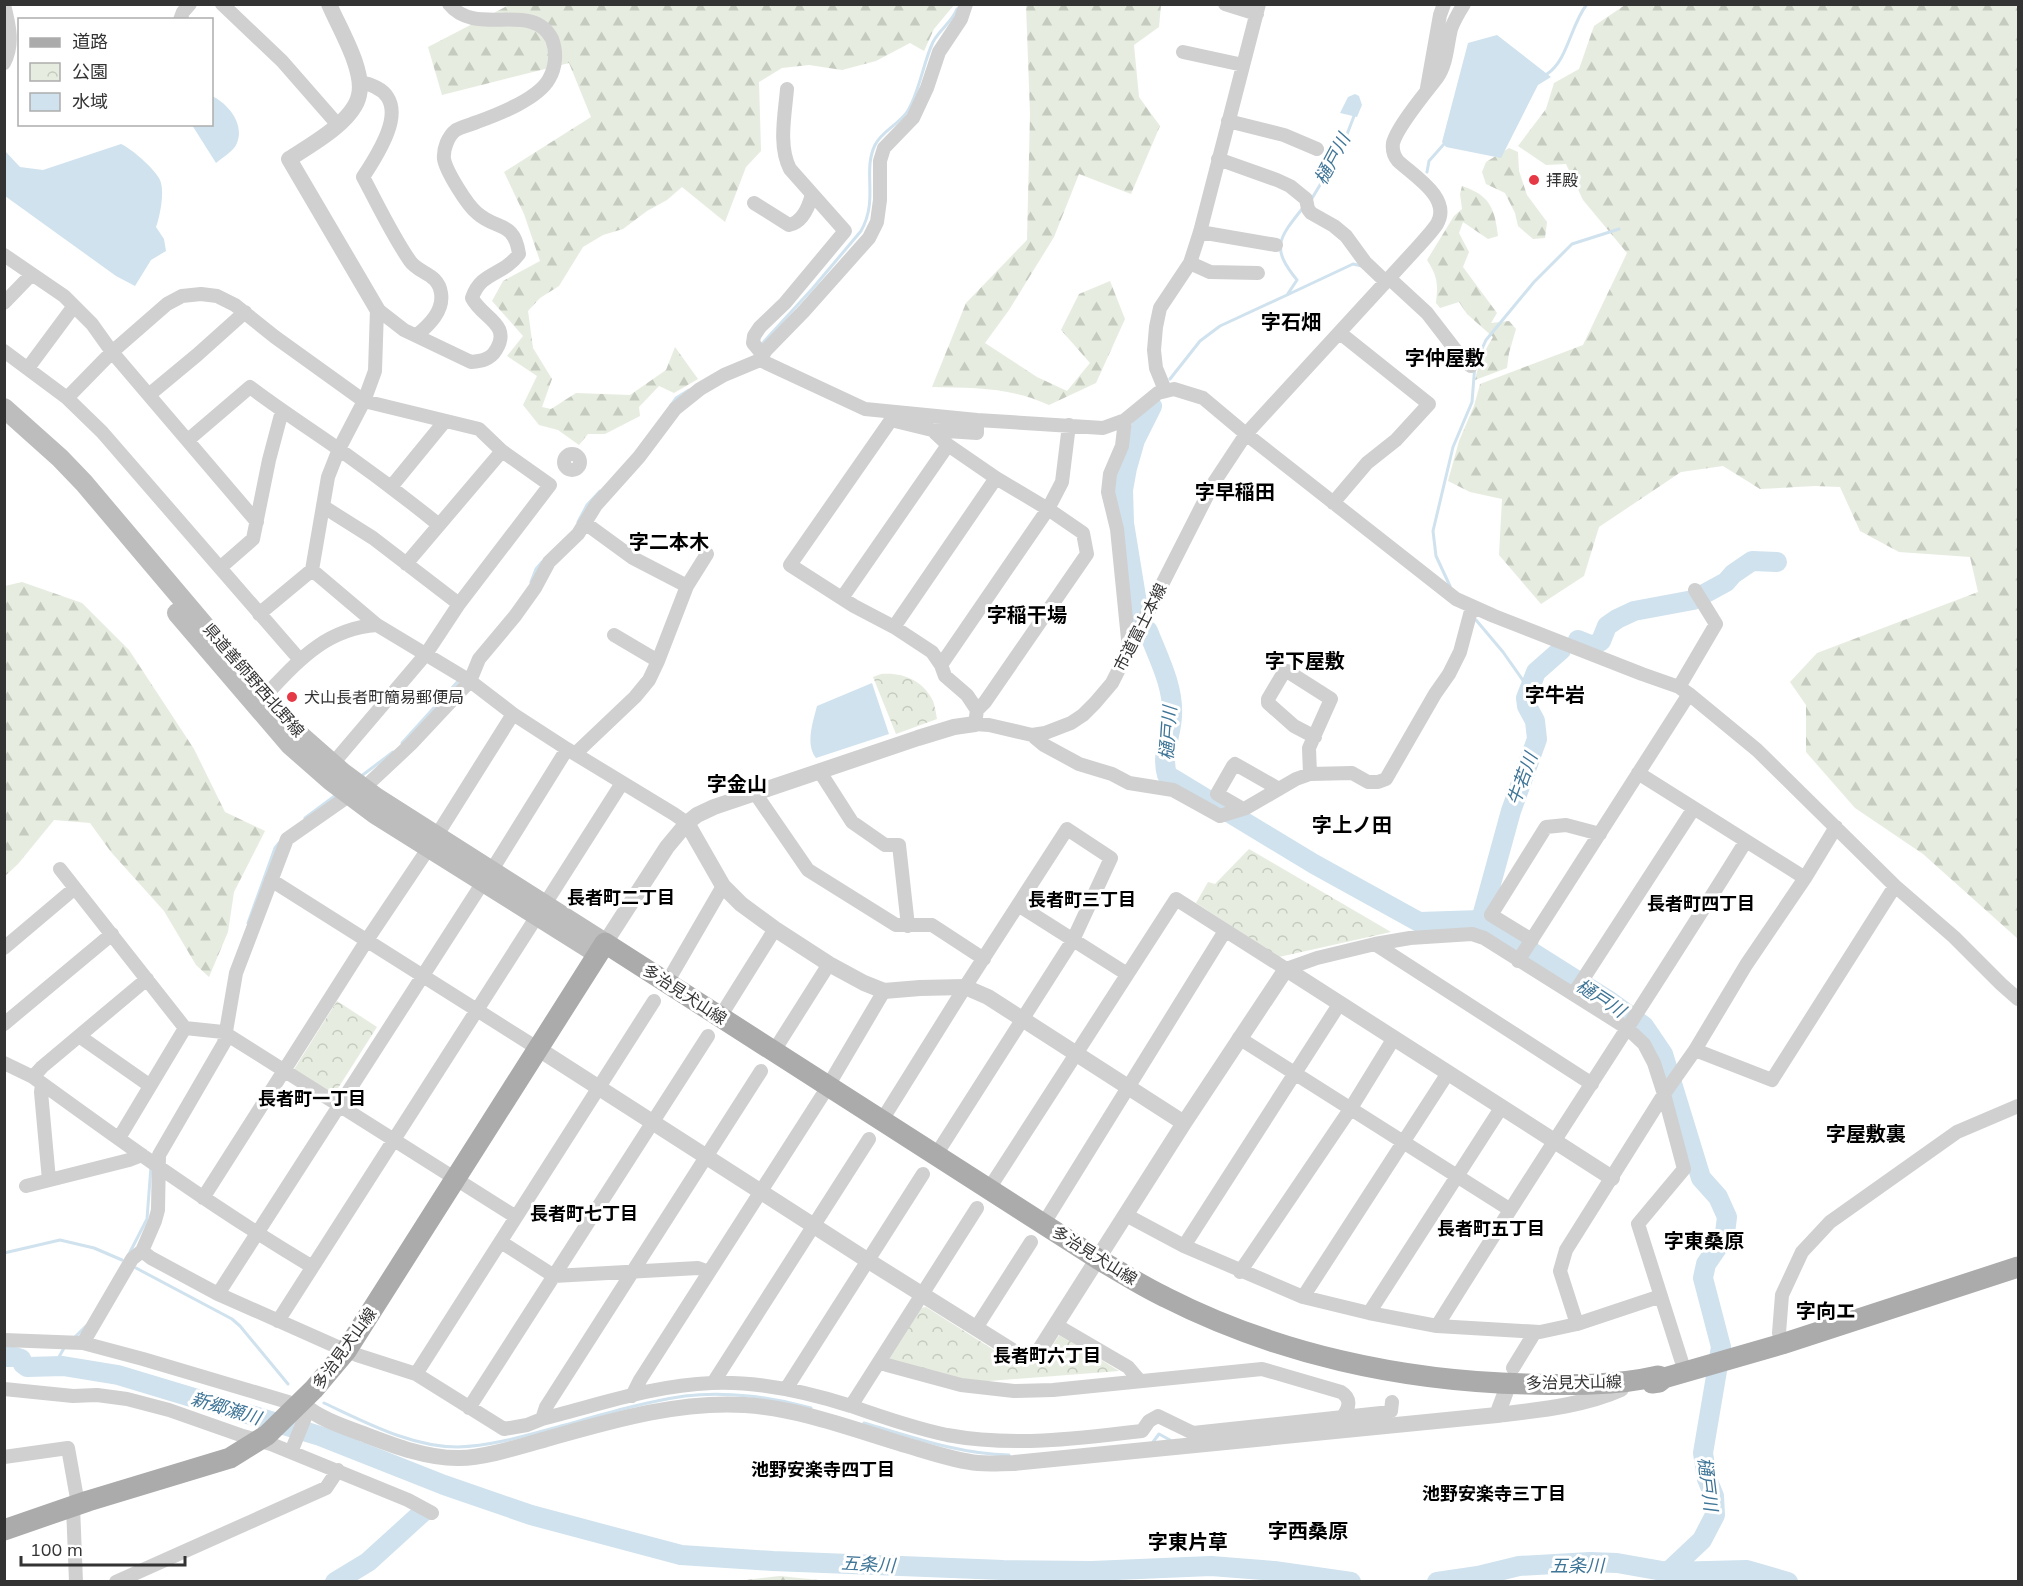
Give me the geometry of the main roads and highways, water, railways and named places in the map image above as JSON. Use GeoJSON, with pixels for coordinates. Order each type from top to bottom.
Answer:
{"type":"FeatureCollection","features":[{"type":"Feature","properties":{"kind":"main road","name":"県道善師野西北野線"},"geometry":{"type":"LineString","coordinates":[[4,408],[60,458],[84,483],[260,701],[290,745],[351,787],[437,836],[545,904],[602,948]]}},
{"type":"Feature","properties":{"kind":"main road","name":"県道善師野西北野線"},"geometry":{"type":"LineString","coordinates":[[4,426],[55,470],[260,701]]}},
{"type":"Feature","properties":{"kind":"main road","name":"県道善師野西北野線"},"geometry":{"type":"LineString","coordinates":[[351,787],[375,814],[602,948]]}},
{"type":"Feature","properties":{"kind":"main road","name":"多治見犬山線"},"geometry":{"type":"LineString","coordinates":[[4,1530],[76,1505],[230,1458],[302,1410],[345,1351],[602,948],[1094,1263],[1227,1325],[1322,1357],[1419,1376],[1601,1383],[1658,1376],[1664,1378]]}},
{"type":"Feature","properties":{"kind":"main road","name":"多治見犬山線"},"geometry":{"type":"LineString","coordinates":[[1510,1381],[1571,1392],[1621,1389],[1659,1382],[1664,1378],[1782,1344],[2019,1267]]}},
{"type":"Feature","properties":{"kind":"water"},"geometry":{"type":"Polygon","coordinates":[[[1497,35],[1551,77],[1538,85],[1501,158],[1446,147],[1442,142],[1468,43],[1497,35]]]}},
{"type":"Feature","properties":{"kind":"water"},"geometry":{"type":"Polygon","coordinates":[[[1355,94],[1359,96],[1362,105],[1357,117],[1340,113],[1348,97],[1355,94]]]}},
{"type":"Feature","properties":{"kind":"water"},"geometry":{"type":"Polygon","coordinates":[[[213,96],[229,109],[239,128],[236,146],[216,163],[193,126],[213,126],[213,96]]]}},
{"type":"Feature","properties":{"kind":"water"},"geometry":{"type":"Polygon","coordinates":[[[121,144],[153,170],[160,180],[162,190],[156,227],[164,239],[166,251],[151,260],[135,286],[116,276],[5,196],[5,151],[20,167],[43,170],[121,144]]]}},
{"type":"Feature","properties":{"kind":"water"},"geometry":{"type":"Polygon","coordinates":[[[872,683],[889,734],[816,758],[810,740],[817,706],[872,683]]]}},
{"type":"Feature","properties":{"kind":"waterway"},"geometry":{"type":"LineString","coordinates":[[1547,74],[1560,60],[1587,4]]}},
{"type":"Feature","properties":{"kind":"waterway"},"geometry":{"type":"LineString","coordinates":[[760,346],[861,231],[869,208],[870,165],[875,145],[881,136],[907,112],[915,96],[933,42],[957,9]]}},
{"type":"Feature","properties":{"kind":"waterway","name":"樋戸川"},"geometry":{"type":"LineString","coordinates":[[1311,200],[1341,150],[1354,116]]}},
{"type":"Feature","properties":{"kind":"waterway"},"geometry":{"type":"LineString","coordinates":[[1427,172],[1429,161],[1444,144]]}},
{"type":"Feature","properties":{"kind":"waterway","name":"樋戸川"},"geometry":{"type":"LineString","coordinates":[[1170,379],[1200,341],[1220,326],[1287,295],[1297,280],[1283,260],[1281,244],[1287,228],[1302,209]]}},
{"type":"Feature","properties":{"kind":"waterway"},"geometry":{"type":"LineString","coordinates":[[1450,586],[1436,556],[1433,531],[1453,447],[1472,402],[1475,364],[1486,340],[1534,282],[1572,244],[1619,229]]}},
{"type":"Feature","properties":{"kind":"waterway"},"geometry":{"type":"LineString","coordinates":[[1287,295],[1353,264],[1362,266]]}},
{"type":"Feature","properties":{"kind":"waterway"},"geometry":{"type":"LineString","coordinates":[[671,405],[676,398],[689,390]]}},
{"type":"Feature","properties":{"kind":"waterway","name":"樋戸川"},"geometry":{"type":"LineString","coordinates":[[1139,615],[1124,523],[1123,490],[1135,440],[1152,406]]}},
{"type":"Feature","properties":{"kind":"waterway"},"geometry":{"type":"LineString","coordinates":[[578,522],[587,505],[600,491]]}},
{"type":"Feature","properties":{"kind":"waterway","name":"牛若川"},"geometry":{"type":"LineString","coordinates":[[1578,640],[1593,646],[1601,641],[1607,626],[1634,611],[1693,600],[1726,582],[1733,574],[1752,561],[1777,562]]}},
{"type":"Feature","properties":{"kind":"waterway"},"geometry":{"type":"LineString","coordinates":[[531,582],[536,569],[542,562]]}},
{"type":"Feature","properties":{"kind":"waterway"},"geometry":{"type":"LineString","coordinates":[[1476,620],[1503,652],[1529,689]]}},
{"type":"Feature","properties":{"kind":"waterway","name":"樋戸川"},"geometry":{"type":"LineString","coordinates":[[1148,631],[1164,672],[1172,705],[1165,760],[1167,775],[1314,864],[1419,922],[1481,920],[1611,1002],[1644,1026],[1663,1054],[1701,1178],[1718,1197],[1727,1217],[1725,1233],[1706,1264],[1703,1278],[1721,1347],[1703,1453],[1707,1479],[1714,1496],[1715,1515],[1702,1540],[1668,1572]]}},
{"type":"Feature","properties":{"kind":"waterway","name":"牛若川"},"geometry":{"type":"LineString","coordinates":[[1481,920],[1511,811],[1537,739],[1535,721],[1527,706],[1526,698],[1536,672],[1561,650]]}},
{"type":"Feature","properties":{"kind":"waterway"},"geometry":{"type":"LineString","coordinates":[[402,743],[460,679]]}},
{"type":"Feature","properties":{"kind":"waterway"},"geometry":{"type":"LineString","coordinates":[[360,777],[393,752]]}},
{"type":"Feature","properties":{"kind":"waterway"},"geometry":{"type":"LineString","coordinates":[[305,818],[336,795]]}},
{"type":"Feature","properties":{"kind":"waterway"},"geometry":{"type":"LineString","coordinates":[[248,923],[275,848],[279,843]]}},
{"type":"Feature","properties":{"kind":"waterway"},"geometry":{"type":"LineString","coordinates":[[129,1254],[147,1219],[151,1166]]}},
{"type":"Feature","properties":{"kind":"waterway"},"geometry":{"type":"LineString","coordinates":[[4,1253],[60,1240],[94,1248],[122,1260]]}},
{"type":"Feature","properties":{"kind":"waterway"},"geometry":{"type":"LineString","coordinates":[[136,1268],[232,1319],[288,1384]]}},
{"type":"Feature","properties":{"kind":"waterway"},"geometry":{"type":"LineString","coordinates":[[73,1339],[86,1326]]}},
{"type":"Feature","properties":{"kind":"waterway"},"geometry":{"type":"LineString","coordinates":[[63,1366],[59,1357],[64,1348]]}},
{"type":"Feature","properties":{"kind":"waterway","name":"五条川"},"geometry":{"type":"LineString","coordinates":[[4,1357],[21,1359],[27,1367],[63,1366],[118,1375],[320,1436],[444,1485],[531,1515],[681,1555],[1003,1570],[1092,1571],[1211,1566],[1274,1571],[1351,1582]]}},
{"type":"Feature","properties":{"kind":"waterway"},"geometry":{"type":"LineString","coordinates":[[324,1403],[406,1438],[440,1446],[458,1447],[512,1439],[624,1409],[685,1396],[716,1394],[749,1396],[811,1408]]}},
{"type":"Feature","properties":{"kind":"waterway"},"geometry":{"type":"LineString","coordinates":[[864,1423],[972,1452],[1009,1455]]}},
{"type":"Feature","properties":{"kind":"waterway"},"geometry":{"type":"LineString","coordinates":[[1153,1442],[1159,1434],[1170,1440]]}},
{"type":"Feature","properties":{"kind":"waterway","name":"五条川"},"geometry":{"type":"LineString","coordinates":[[335,1582],[368,1562],[423,1512]]}},
{"type":"Feature","properties":{"kind":"waterway","name":"五条川"},"geometry":{"type":"LineString","coordinates":[[1437,1582],[1478,1576],[1519,1566],[1590,1562],[1617,1563],[1668,1572],[1747,1570],[1788,1582]]}},
{"type":"Feature","properties":{"kind":"place","name":"拝殿"},"geometry":{"type":"Point","coordinates":[1534,180]}},
{"type":"Feature","properties":{"kind":"place","name":"犬山長者町簡易郵便局"},"geometry":{"type":"Point","coordinates":[292,697]}},
{"type":"Feature","properties":{"kind":"district","name":"字石畑"},"geometry":{"type":"Point","coordinates":[1291,321]}},
{"type":"Feature","properties":{"kind":"district","name":"字仲屋敷"},"geometry":{"type":"Point","coordinates":[1445,357]}},
{"type":"Feature","properties":{"kind":"district","name":"字早稲田"},"geometry":{"type":"Point","coordinates":[1235,491]}},
{"type":"Feature","properties":{"kind":"district","name":"字二本木"},"geometry":{"type":"Point","coordinates":[669,541]}},
{"type":"Feature","properties":{"kind":"district","name":"字稲干場"},"geometry":{"type":"Point","coordinates":[1027,614]}},
{"type":"Feature","properties":{"kind":"district","name":"字下屋敷"},"geometry":{"type":"Point","coordinates":[1305,660]}},
{"type":"Feature","properties":{"kind":"district","name":"字牛岩"},"geometry":{"type":"Point","coordinates":[1555,694]}},
{"type":"Feature","properties":{"kind":"district","name":"字金山"},"geometry":{"type":"Point","coordinates":[737,783]}},
{"type":"Feature","properties":{"kind":"district","name":"字上ノ田"},"geometry":{"type":"Point","coordinates":[1352,824]}},
{"type":"Feature","properties":{"kind":"district","name":"長者町二丁目"},"geometry":{"type":"Point","coordinates":[621,897]}},
{"type":"Feature","properties":{"kind":"district","name":"長者町三丁目"},"geometry":{"type":"Point","coordinates":[1082,899]}},
{"type":"Feature","properties":{"kind":"district","name":"長者町四丁目"},"geometry":{"type":"Point","coordinates":[1701,903]}},
{"type":"Feature","properties":{"kind":"district","name":"長者町一丁目"},"geometry":{"type":"Point","coordinates":[312,1098]}},
{"type":"Feature","properties":{"kind":"district","name":"字屋敷裏"},"geometry":{"type":"Point","coordinates":[1866,1133]}},
{"type":"Feature","properties":{"kind":"district","name":"長者町七丁目"},"geometry":{"type":"Point","coordinates":[584,1213]}},
{"type":"Feature","properties":{"kind":"district","name":"長者町五丁目"},"geometry":{"type":"Point","coordinates":[1491,1228]}},
{"type":"Feature","properties":{"kind":"district","name":"字東桑原"},"geometry":{"type":"Point","coordinates":[1704,1240]}},
{"type":"Feature","properties":{"kind":"district","name":"字向エ"},"geometry":{"type":"Point","coordinates":[1826,1310]}},
{"type":"Feature","properties":{"kind":"district","name":"長者町六丁目"},"geometry":{"type":"Point","coordinates":[1047,1355]}},
{"type":"Feature","properties":{"kind":"district","name":"池野安楽寺四丁目"},"geometry":{"type":"Point","coordinates":[823,1469]}},
{"type":"Feature","properties":{"kind":"district","name":"池野安楽寺三丁目"},"geometry":{"type":"Point","coordinates":[1494,1493]}},
{"type":"Feature","properties":{"kind":"district","name":"字西桑原"},"geometry":{"type":"Point","coordinates":[1308,1530]}},
{"type":"Feature","properties":{"kind":"district","name":"字東片草"},"geometry":{"type":"Point","coordinates":[1188,1541]}},
{"type":"Feature","properties":{"kind":"water label","name":"新郷瀬川"},"geometry":{"type":"Point","coordinates":[226,1408]}}]}
